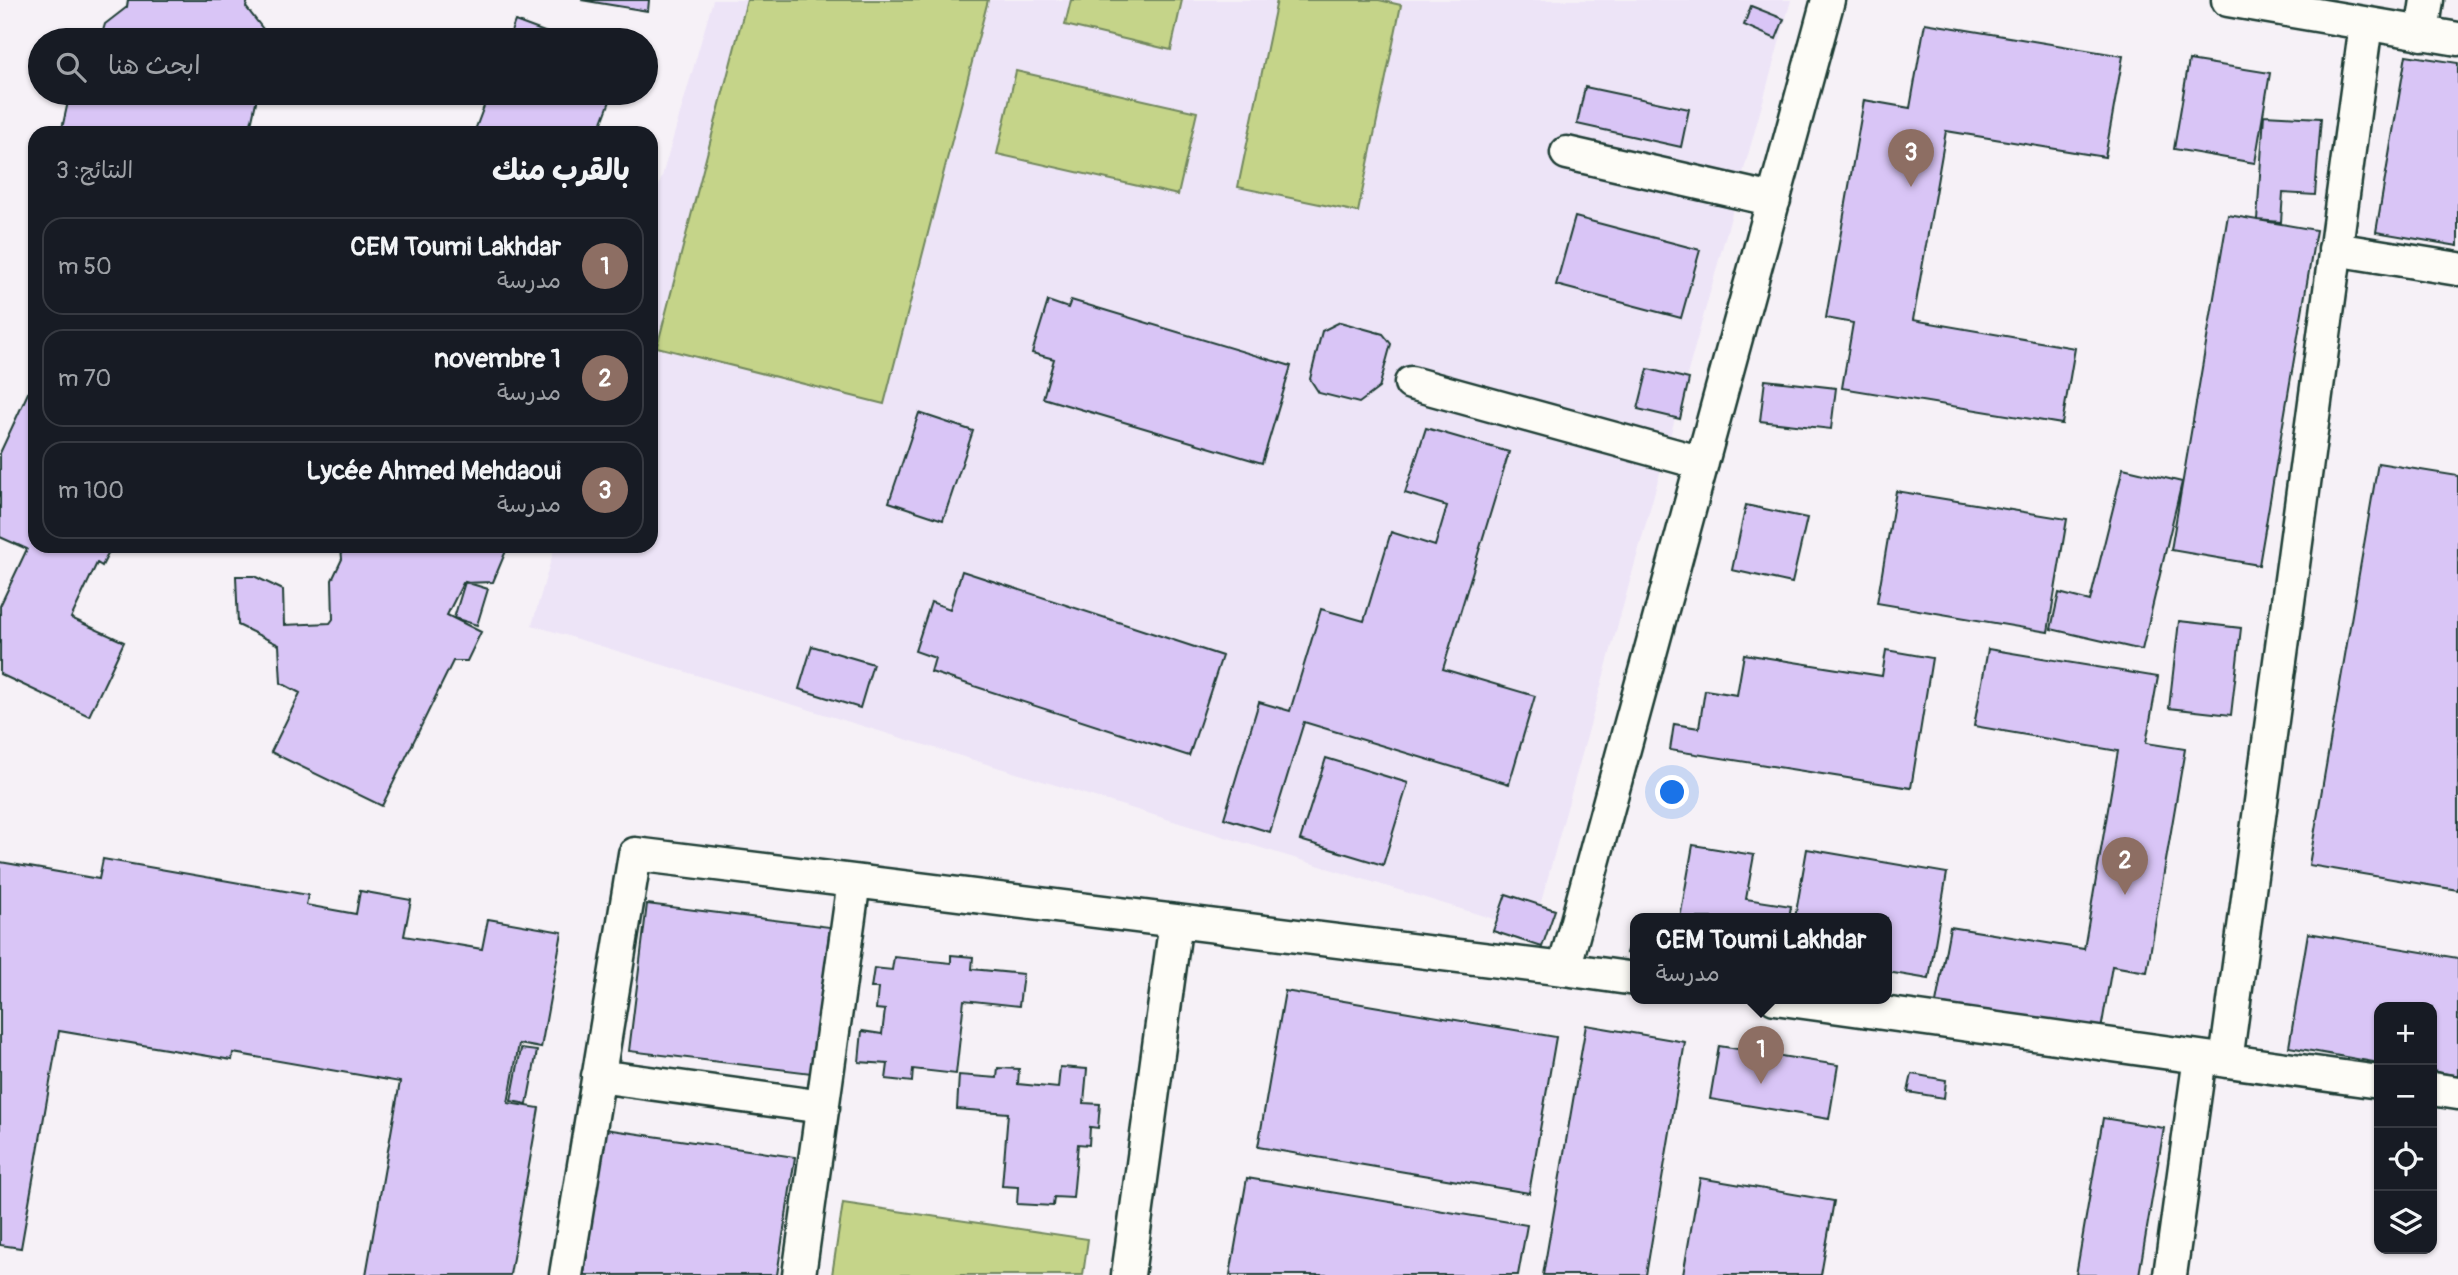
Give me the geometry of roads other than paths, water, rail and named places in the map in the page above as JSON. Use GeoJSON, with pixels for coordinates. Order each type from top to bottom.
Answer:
{"type":"FeatureCollection","features":[{"type":"Feature","properties":{"kind":"street"},"geometry":{"type":"LineString","coordinates":[[1564,969],[1828,0]]}},
{"type":"Feature","properties":{"kind":"street"},"geometry":{"type":"LineString","coordinates":[[2228,0],[2458,39]]}},
{"type":"Feature","properties":{"kind":"street"},"geometry":{"type":"LineString","coordinates":[[2422,34],[2427,0]]}},
{"type":"Feature","properties":{"kind":"street"},"geometry":{"type":"LineString","coordinates":[[2170,1275],[2213,1059],[2335,249],[2366,24]]}},
{"type":"Feature","properties":{"kind":"street"},"geometry":{"type":"LineString","coordinates":[[1567,153],[1774,200]]}},
{"type":"Feature","properties":{"kind":"street"},"geometry":{"type":"LineString","coordinates":[[2335,249],[2458,269]]}},
{"type":"Feature","properties":{"kind":"street"},"geometry":{"type":"LineString","coordinates":[[1410,383],[1702,463]]}},
{"type":"Feature","properties":{"kind":"street"},"geometry":{"type":"LineString","coordinates":[[566,1275],[635,853],[1630,978]]}},
{"type":"Feature","properties":{"kind":"street"},"geometry":{"type":"LineString","coordinates":[[799,1275],[854,881]]}},
{"type":"Feature","properties":{"kind":"street"},"geometry":{"type":"LineString","coordinates":[[1128,1275],[1176,921]]}},
{"type":"Feature","properties":{"kind":"street"},"geometry":{"type":"LineString","coordinates":[[1818,1004],[2374,1081]]}},
{"type":"Feature","properties":{"kind":"street"},"geometry":{"type":"LineString","coordinates":[[598,1076],[823,1107]]}},
{"type":"Feature","properties":{"kind":"street"},"geometry":{"type":"LineString","coordinates":[[2437,1090],[2458,1093]]}},
{"type":"Feature","properties":{"kind":"place","name":"Lycée Ahmed Mehdaoui"},"geometry":{"type":"Point","coordinates":[1911,187]}},
{"type":"Feature","properties":{"kind":"place","name":"1 novembre"},"geometry":{"type":"Point","coordinates":[2125,895]}},
{"type":"Feature","properties":{"kind":"place","name":"CEM Toumi Lakhdar"},"geometry":{"type":"Point","coordinates":[1761,1084]}}]}
